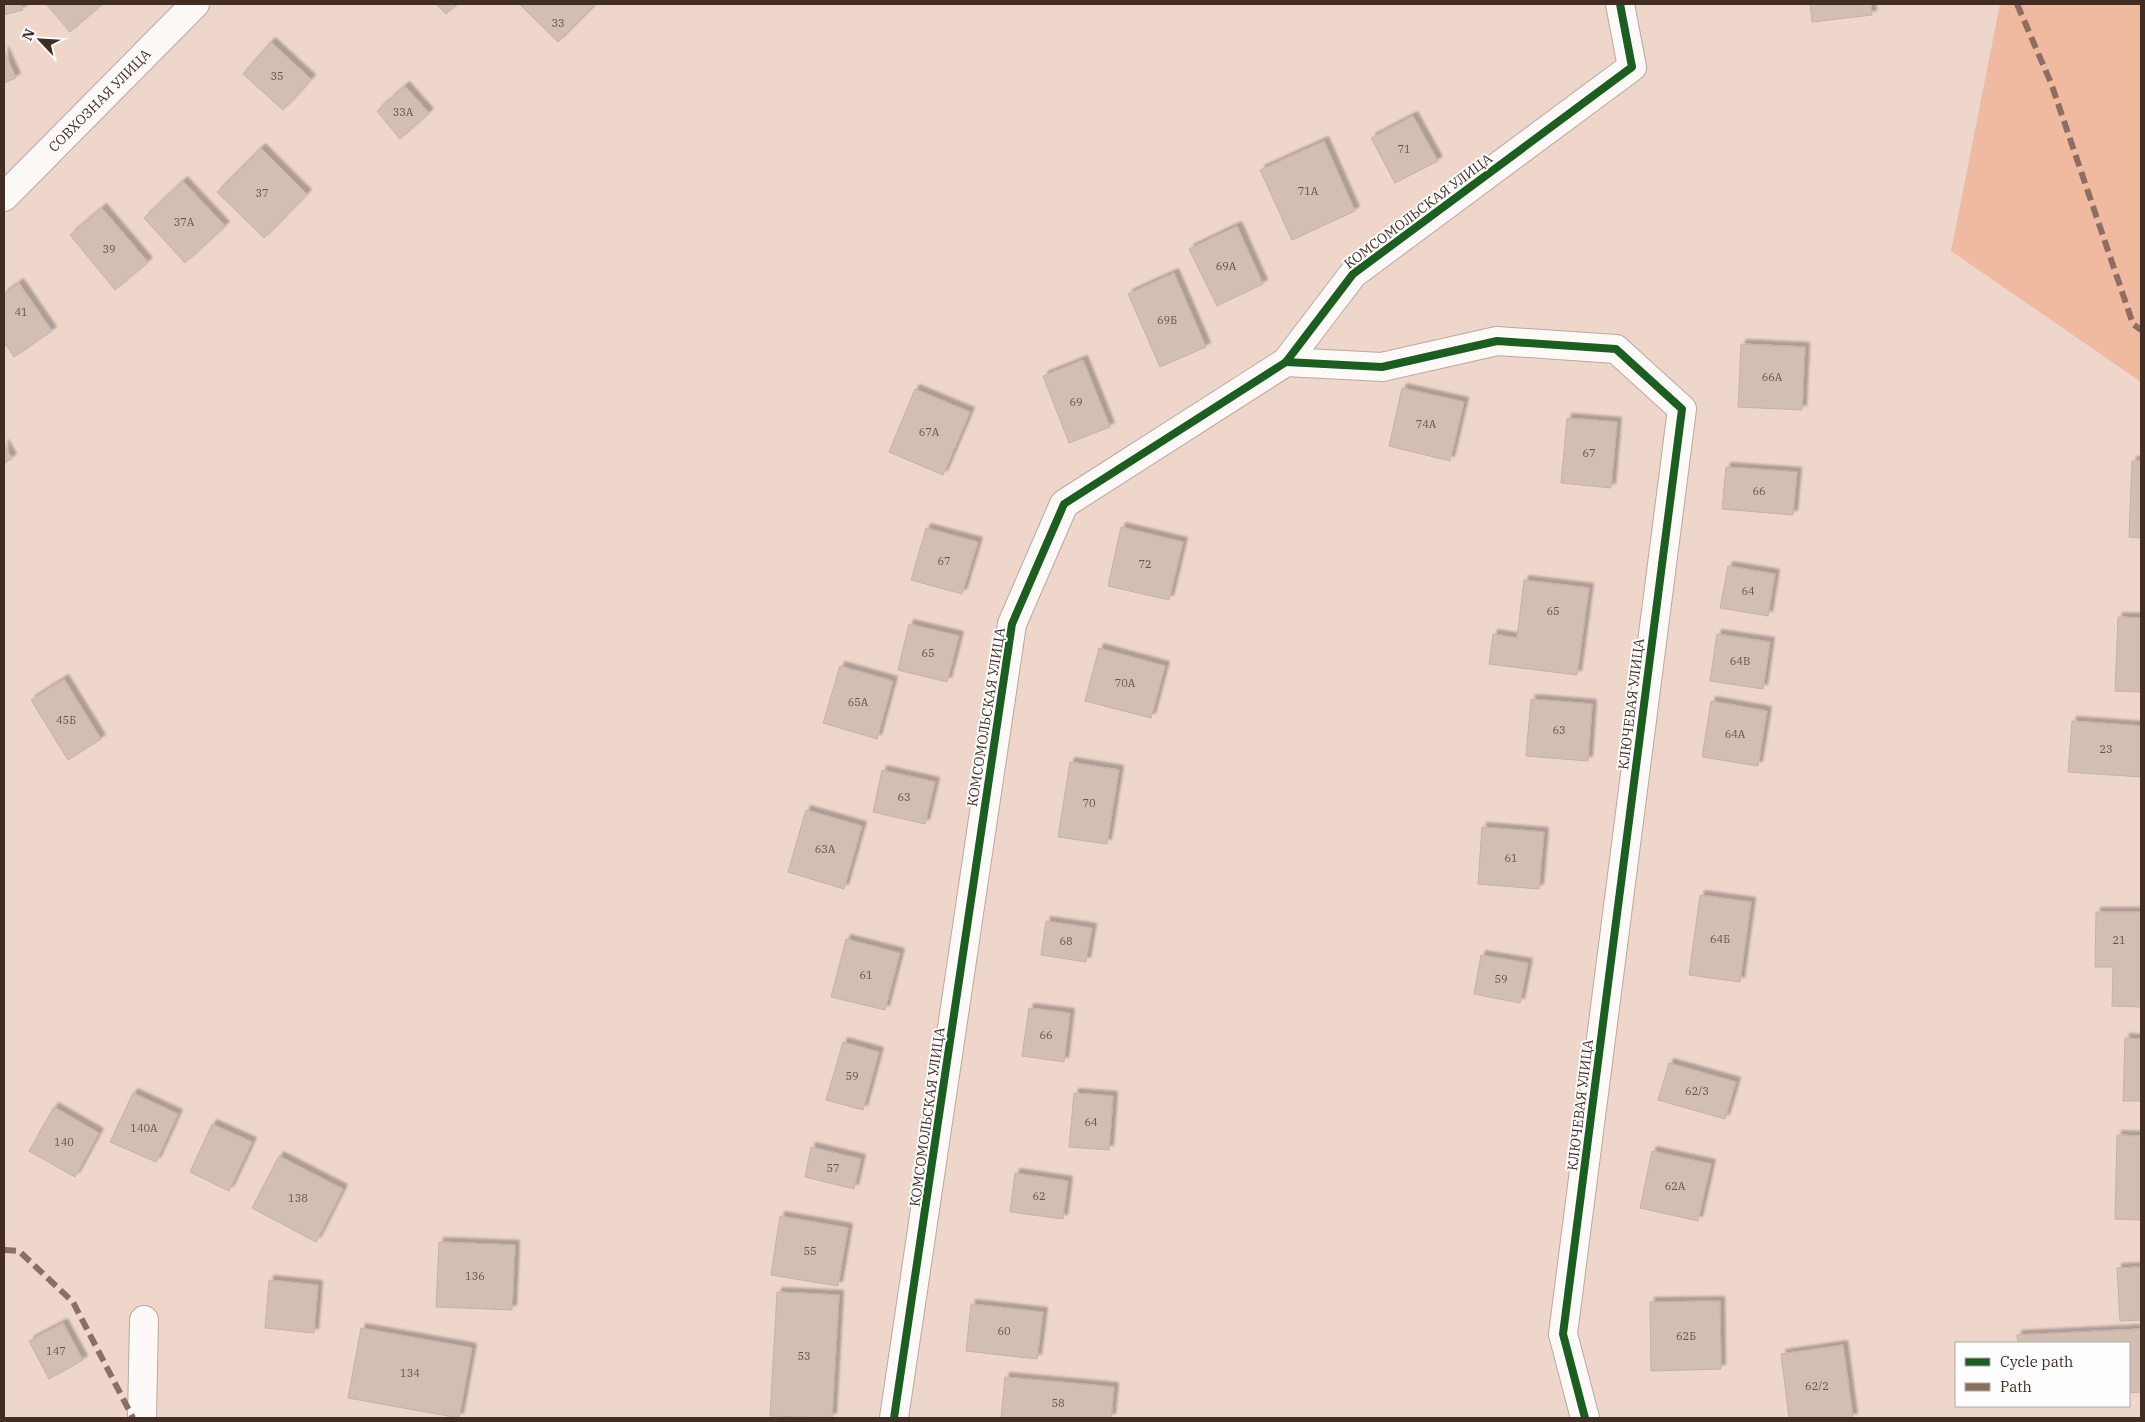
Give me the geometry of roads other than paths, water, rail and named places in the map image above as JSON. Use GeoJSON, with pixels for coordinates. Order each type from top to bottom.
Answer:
{"type":"FeatureCollection","features":[{"type":"Feature","properties":{"kind":"street","name":"СОВХОЗНАЯ УЛИЦА"},"geometry":{"type":"LineString","coordinates":[[4,197],[196,4]]}},
{"type":"Feature","properties":{"kind":"street","name":"КОМСОМОЛЬСКАЯ УЛИЦА"},"geometry":{"type":"LineString","coordinates":[[894,1418],[1012,624],[1064,504],[1286,362],[1353,274],[1632,67],[1620,4]]}},
{"type":"Feature","properties":{"kind":"street","name":"КЛЮЧЕВАЯ УЛИЦА"},"geometry":{"type":"LineString","coordinates":[[1286,362],[1382,367],[1497,340],[1616,348],[1682,409],[1563,1334],[1584,1418]]}},
{"type":"Feature","properties":{"kind":"street"},"geometry":{"type":"LineString","coordinates":[[142,1418],[144,1320]]}}]}
